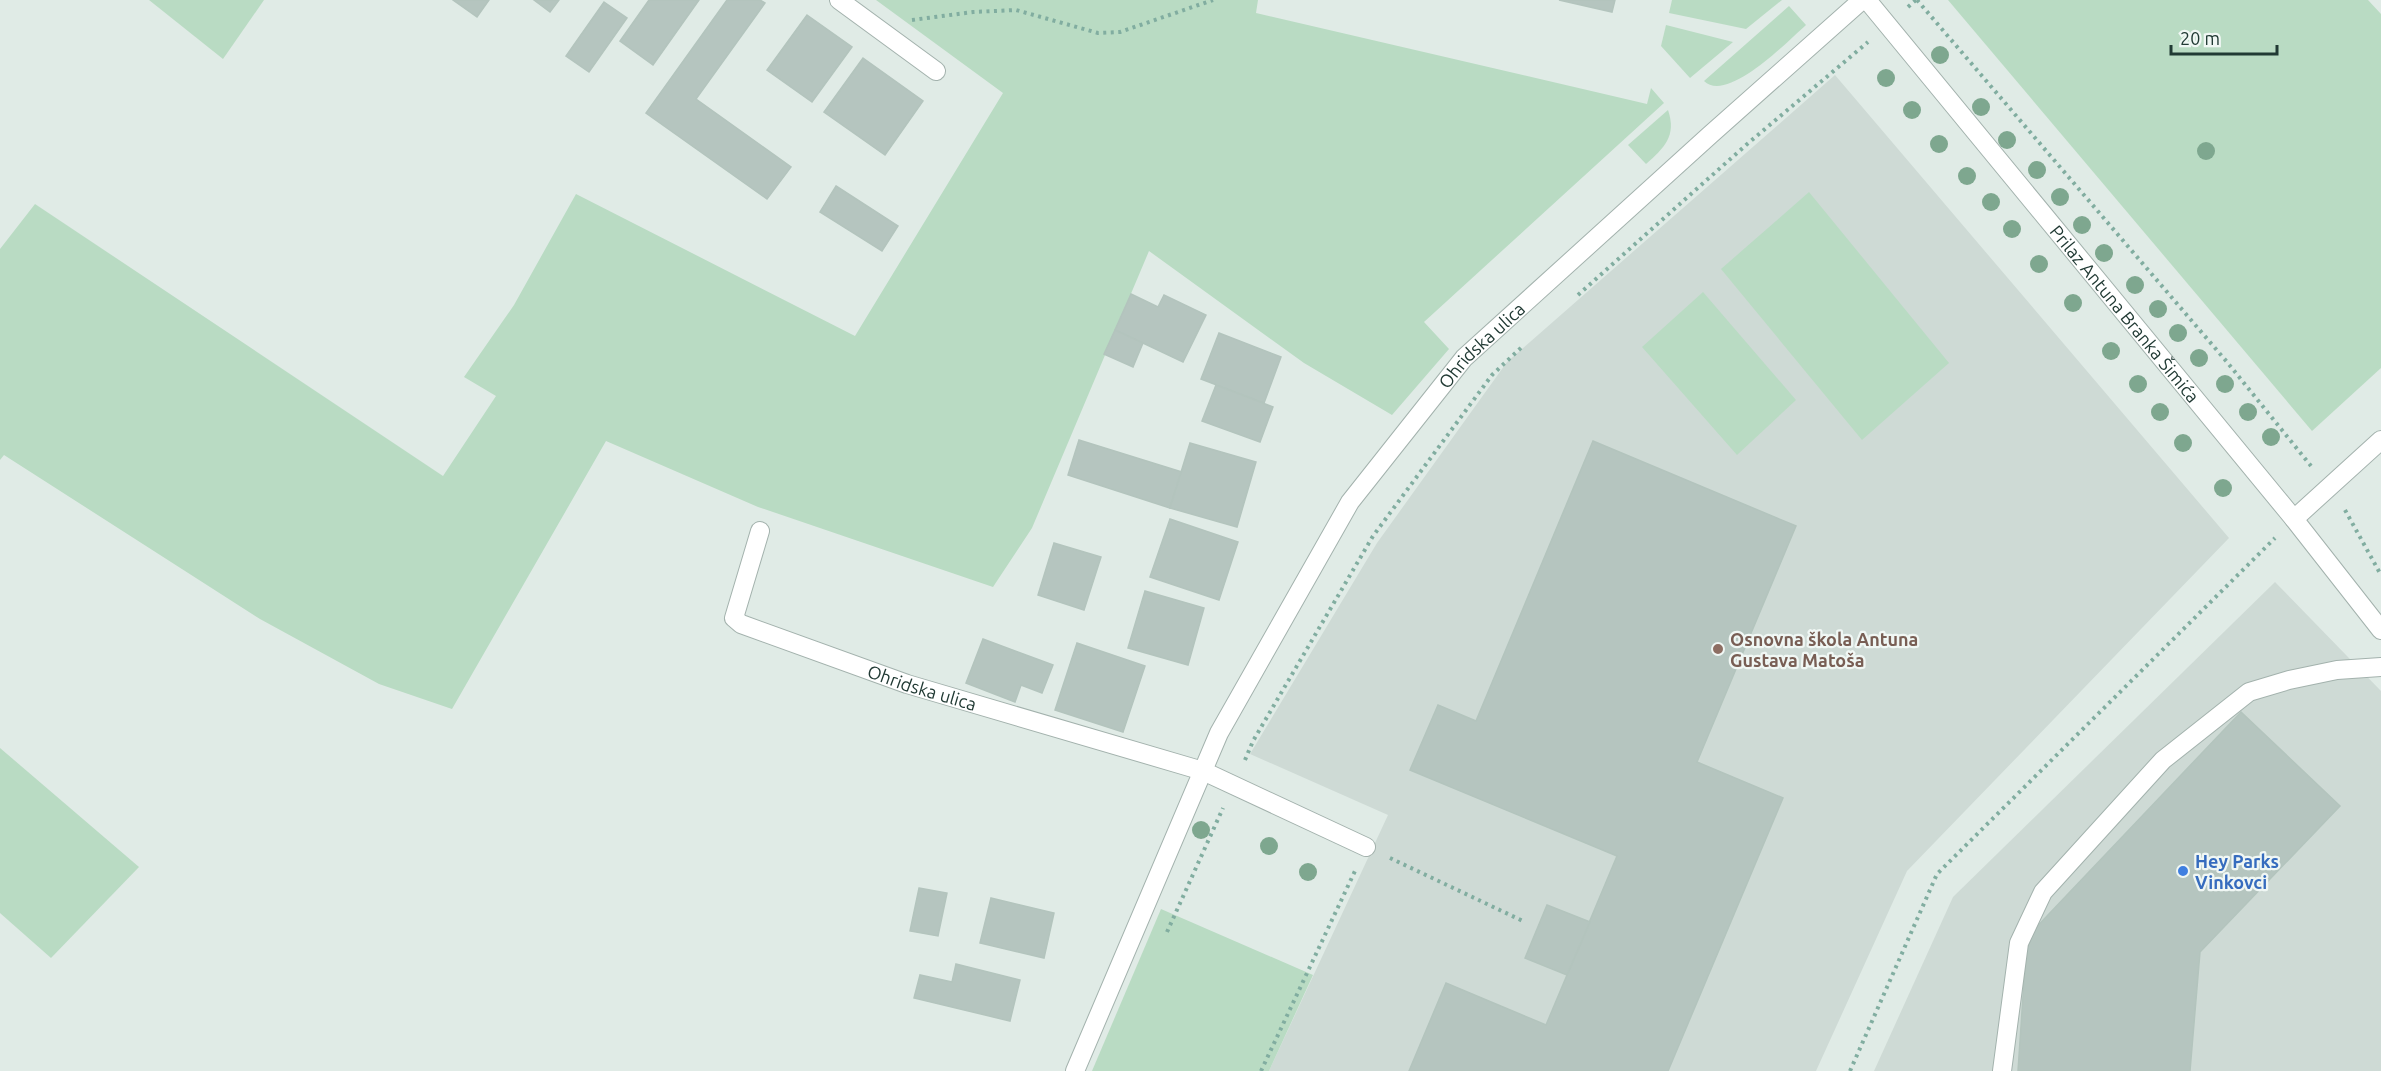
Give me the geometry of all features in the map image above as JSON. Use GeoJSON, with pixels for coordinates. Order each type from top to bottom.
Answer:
{"type":"FeatureCollection","features":[{"type":"Feature","properties":{"kind":"street"},"geometry":{"type":"LineString","coordinates":[[839,0],[936,71]]}},
{"type":"Feature","properties":{"kind":"street","name":"Prilaz Antuna Branka Šimića"},"geometry":{"type":"LineString","coordinates":[[1864,0],[2294,519],[2381,630]]}},
{"type":"Feature","properties":{"kind":"street","name":"Ohridska ulica"},"geometry":{"type":"LineString","coordinates":[[1075,1071],[1219,734],[1350,502],[1464,358],[1864,0]]}},
{"type":"Feature","properties":{"kind":"street"},"geometry":{"type":"LineString","coordinates":[[2294,519],[2381,440]]}},
{"type":"Feature","properties":{"kind":"street","name":"Ohridska ulica"},"geometry":{"type":"LineString","coordinates":[[760,531],[734,618],[741,624],[907,684],[1203,771]]}},
{"type":"Feature","properties":{"kind":"street"},"geometry":{"type":"LineString","coordinates":[[2002,1071],[2019,942],[2043,892],[2163,760],[2249,693],[2289,680],[2337,670],[2381,668]]}},
{"type":"Feature","properties":{"kind":"street"},"geometry":{"type":"LineString","coordinates":[[1203,771],[1366,847]]}},
{"type":"Feature","properties":{"kind":"path"},"geometry":{"type":"LineString","coordinates":[[873,25],[973,12],[1016,10],[1098,33],[1120,32],[1213,0]]}},
{"type":"Feature","properties":{"kind":"path"},"geometry":{"type":"LineString","coordinates":[[1577,297],[1746,145],[1917,0],[2227,362],[2348,514],[2381,575]]}},
{"type":"Feature","properties":{"kind":"path"},"geometry":{"type":"LineString","coordinates":[[1167,933],[1203,848],[1234,786],[1253,741],[1373,536],[1492,375],[1524,344]]}},
{"type":"Feature","properties":{"kind":"path"},"geometry":{"type":"LineString","coordinates":[[1850,1071],[1937,874],[2294,519]]}},
{"type":"Feature","properties":{"kind":"path"},"geometry":{"type":"LineString","coordinates":[[1261,1071],[1366,847],[1525,922]]}},
{"type":"Feature","properties":{"kind":"shaded area","name":"Osnovna škola Antuna Gustava Matoša"},"geometry":{"type":"Polygon","coordinates":[[[1835,75],[2229,538],[1907,871],[1816,1071],[1269,1071],[1388,815],[1250,754],[1377,543],[1507,362],[1835,75]]]}},
{"type":"Feature","properties":{"kind":"shaded area","name":"Hey Parks Vinkovci"},"geometry":{"type":"Polygon","coordinates":[[[2275,582],[2381,691],[2381,1071],[1874,1071],[1953,897],[2275,582]]]}},
{"type":"Feature","properties":{"kind":"green space"},"geometry":{"type":"Polygon","coordinates":[[[149,0],[264,0],[223,59],[149,0]]]}},
{"type":"Feature","properties":{"kind":"green space"},"geometry":{"type":"Polygon","coordinates":[[[876,0],[1258,0],[1256,13],[1647,104],[1651,88],[1664,103],[1424,322],[1449,349],[1392,415],[1304,363],[1149,251],[1032,528],[993,587],[758,507],[606,441],[452,709],[379,684],[260,619],[4,455],[0,460],[0,249],[35,204],[443,476],[496,396],[464,377],[514,305],[576,194],[855,336],[1003,93],[876,0]]]}},
{"type":"Feature","properties":{"kind":"green space"},"geometry":{"type":"Polygon","coordinates":[[[1672,0],[1782,0],[1746,29],[1669,13],[1672,0]]]}},
{"type":"Feature","properties":{"kind":"green space"},"geometry":{"type":"Polygon","coordinates":[[[1948,0],[2368,0],[2381,14],[2381,368],[2312,431],[1948,0]]]}},
{"type":"Feature","properties":{"kind":"green space"},"geometry":{"type":"Polygon","coordinates":[[[1789,6],[1806,25],[1786,44],[1742,78],[1714,86],[1704,81],[1789,6]]]}},
{"type":"Feature","properties":{"kind":"green space"},"geometry":{"type":"Polygon","coordinates":[[[1666,25],[1733,42],[1690,78],[1661,46],[1666,25]]]}},
{"type":"Feature","properties":{"kind":"green space"},"geometry":{"type":"Polygon","coordinates":[[[1668,110],[1670,134],[1663,147],[1646,164],[1628,145],[1668,110]]]}},
{"type":"Feature","properties":{"kind":"green space"},"geometry":{"type":"Polygon","coordinates":[[[1809,192],[1949,363],[1862,440],[1721,269],[1809,192]]]}},
{"type":"Feature","properties":{"kind":"green space"},"geometry":{"type":"Polygon","coordinates":[[[1703,292],[1796,400],[1737,455],[1642,347],[1703,292]]]}},
{"type":"Feature","properties":{"kind":"green space"},"geometry":{"type":"Polygon","coordinates":[[[0,748],[139,867],[51,958],[0,913],[0,748]]]}},
{"type":"Feature","properties":{"kind":"green space"},"geometry":{"type":"Polygon","coordinates":[[[1161,909],[1313,975],[1269,1071],[1092,1071],[1161,909]]]}},
{"type":"Feature","properties":{"kind":"building"},"geometry":{"type":"Polygon","coordinates":[[[453,0],[489,0],[477,17],[453,0]]]}},
{"type":"Feature","properties":{"kind":"building"},"geometry":{"type":"Polygon","coordinates":[[[534,0],[559,0],[550,12],[534,0]]]}},
{"type":"Feature","properties":{"kind":"building"},"geometry":{"type":"Polygon","coordinates":[[[649,0],[699,0],[653,65],[620,41],[649,0]]]}},
{"type":"Feature","properties":{"kind":"building"},"geometry":{"type":"Polygon","coordinates":[[[727,0],[760,0],[765,3],[696,99],[791,167],[767,199],[646,113],[727,0]]]}},
{"type":"Feature","properties":{"kind":"building"},"geometry":{"type":"Polygon","coordinates":[[[1559,0],[1615,0],[1612,12],[1559,0]]]}},
{"type":"Feature","properties":{"kind":"building"},"geometry":{"type":"Polygon","coordinates":[[[604,2],[627,18],[589,72],[566,56],[604,2]]]}},
{"type":"Feature","properties":{"kind":"building"},"geometry":{"type":"Polygon","coordinates":[[[807,15],[852,47],[812,102],[767,70],[807,15]]]}},
{"type":"Feature","properties":{"kind":"building"},"geometry":{"type":"Polygon","coordinates":[[[863,58],[923,101],[885,155],[824,112],[863,58]]]}},
{"type":"Feature","properties":{"kind":"building"},"geometry":{"type":"Polygon","coordinates":[[[836,186],[898,226],[882,251],[820,212],[836,186]]]}},
{"type":"Feature","properties":{"kind":"building"},"geometry":{"type":"Polygon","coordinates":[[[1131,294],[1158,307],[1164,295],[1206,315],[1183,362],[1115,330],[1131,294]]]}},
{"type":"Feature","properties":{"kind":"building"},"geometry":{"type":"Polygon","coordinates":[[[1115,330],[1143,343],[1133,367],[1104,354],[1115,330]]]}},
{"type":"Feature","properties":{"kind":"building"},"geometry":{"type":"Polygon","coordinates":[[[1219,333],[1281,357],[1264,403],[1201,379],[1219,333]]]}},
{"type":"Feature","properties":{"kind":"building"},"geometry":{"type":"Polygon","coordinates":[[[1216,385],[1273,407],[1260,442],[1202,421],[1216,385]]]}},
{"type":"Feature","properties":{"kind":"building"},"geometry":{"type":"Polygon","coordinates":[[[1079,440],[1182,472],[1170,508],[1068,475],[1079,440]]]}},
{"type":"Feature","properties":{"kind":"building"},"geometry":{"type":"Polygon","coordinates":[[[1593,441],[1796,526],[1697,762],[1783,798],[1668,1071],[1409,1071],[1446,983],[1546,1025],[1617,856],[1410,770],[1438,705],[1476,721],[1593,441]]]}},
{"type":"Feature","properties":{"kind":"building"},"geometry":{"type":"Polygon","coordinates":[[[1190,443],[1256,462],[1237,527],[1170,508],[1190,443]]]}},
{"type":"Feature","properties":{"kind":"building"},"geometry":{"type":"Polygon","coordinates":[[[1170,519],[1238,542],[1219,600],[1150,577],[1170,519]]]}},
{"type":"Feature","properties":{"kind":"building"},"geometry":{"type":"Polygon","coordinates":[[[1054,543],[1101,557],[1084,610],[1038,595],[1054,543]]]}},
{"type":"Feature","properties":{"kind":"building"},"geometry":{"type":"Polygon","coordinates":[[[1145,591],[1204,608],[1188,665],[1128,648],[1145,591]]]}},
{"type":"Feature","properties":{"kind":"building"},"geometry":{"type":"Polygon","coordinates":[[[983,639],[1053,665],[1042,693],[1021,685],[1015,702],[966,683],[983,639]]]}},
{"type":"Feature","properties":{"kind":"building"},"geometry":{"type":"Polygon","coordinates":[[[1077,643],[1145,666],[1123,732],[1055,710],[1077,643]]]}},
{"type":"Feature","properties":{"kind":"building","name":"Hey Parks Vinkovci"},"geometry":{"type":"Polygon","coordinates":[[[2241,712],[2340,806],[2200,952],[2190,1071],[2018,1071],[2027,937],[2241,712]]]}},
{"type":"Feature","properties":{"kind":"building"},"geometry":{"type":"Polygon","coordinates":[[[919,888],[947,893],[938,936],[910,931],[919,888]]]}},
{"type":"Feature","properties":{"kind":"building"},"geometry":{"type":"Polygon","coordinates":[[[991,898],[1054,913],[1044,958],[980,943],[991,898]]]}},
{"type":"Feature","properties":{"kind":"building"},"geometry":{"type":"Polygon","coordinates":[[[1547,905],[1590,922],[1567,975],[1525,958],[1547,905]]]}},
{"type":"Feature","properties":{"kind":"building"},"geometry":{"type":"Polygon","coordinates":[[[956,964],[1020,980],[1010,1021],[914,998],[920,975],[952,982],[956,964]]]}},
{"type":"Feature","properties":{"kind":"place","name":"Osnovna škola Antuna Gustava Matoša"},"geometry":{"type":"Point","coordinates":[1718,649]}},
{"type":"Feature","properties":{"kind":"place","name":"Hey Parks Vinkovci"},"geometry":{"type":"Point","coordinates":[2183,871]}}]}
